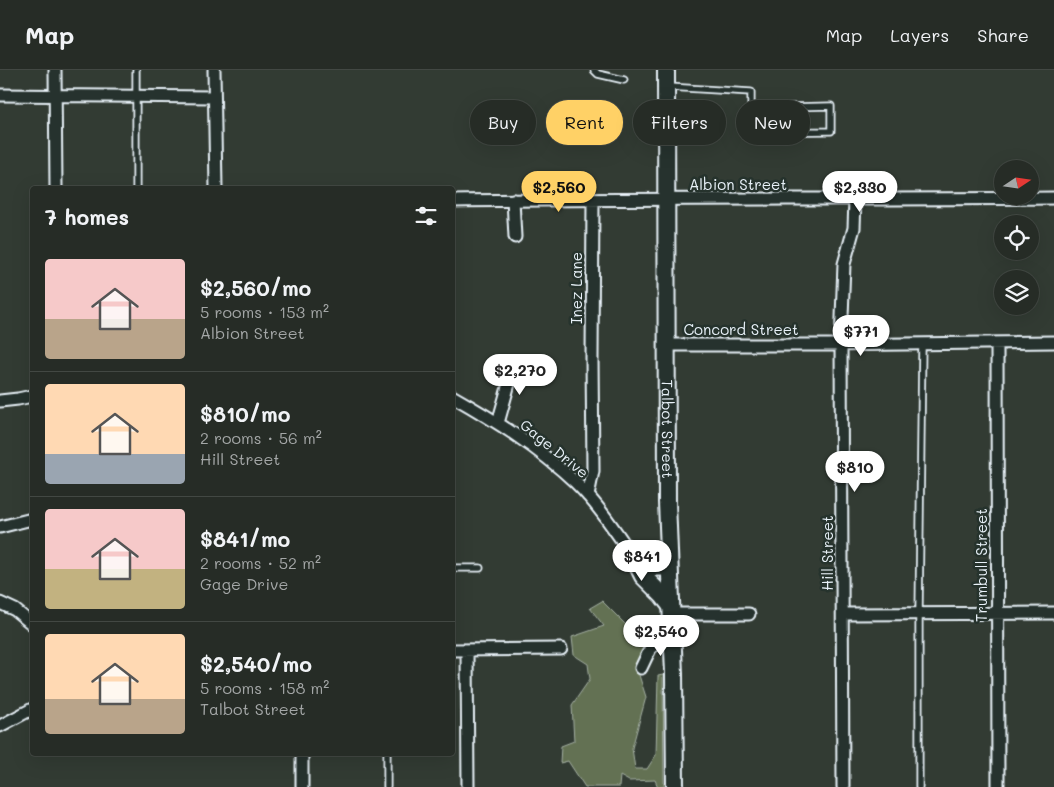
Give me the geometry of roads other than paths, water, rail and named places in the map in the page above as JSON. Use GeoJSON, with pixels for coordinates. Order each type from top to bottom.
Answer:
{"type":"FeatureCollection","features":[{"type":"Feature","properties":{"kind":"main road","name":"Talbot Street"},"geometry":{"type":"LineString","coordinates":[[666,70],[668,570],[672,636],[675,787]]}},
{"type":"Feature","properties":{"kind":"main road"},"geometry":{"type":"LineString","coordinates":[[633,556],[651,559],[668,545]]}},
{"type":"Feature","properties":{"kind":"main road"},"geometry":{"type":"LineString","coordinates":[[633,556],[643,576],[663,596],[670,610]]}},
{"type":"Feature","properties":{"kind":"street"},"geometry":{"type":"LineString","coordinates":[[55,70],[56,186]]}},
{"type":"Feature","properties":{"kind":"street"},"geometry":{"type":"LineString","coordinates":[[214,70],[217,186]]}},
{"type":"Feature","properties":{"kind":"street"},"geometry":{"type":"LineString","coordinates":[[0,95],[214,97]]}},
{"type":"Feature","properties":{"kind":"street","name":"Albion Street"},"geometry":{"type":"LineString","coordinates":[[455,201],[1054,198]]}},
{"type":"Feature","properties":{"kind":"street"},"geometry":{"type":"LineString","coordinates":[[513,200],[515,237]]}},
{"type":"Feature","properties":{"kind":"street","name":"Inez Lane"},"geometry":{"type":"LineString","coordinates":[[588,496],[593,471],[593,200]]}},
{"type":"Feature","properties":{"kind":"street","name":"Hill Street"},"geometry":{"type":"LineString","coordinates":[[843,787],[842,344],[844,264],[854,228],[855,200]]}},
{"type":"Feature","properties":{"kind":"street","name":"Concord Street"},"geometry":{"type":"LineString","coordinates":[[668,345],[1054,342]]}},
{"type":"Feature","properties":{"kind":"street","name":"Trumbull Street"},"geometry":{"type":"LineString","coordinates":[[997,343],[998,787]]}},
{"type":"Feature","properties":{"kind":"street"},"geometry":{"type":"LineString","coordinates":[[498,423],[515,362]]}},
{"type":"Feature","properties":{"kind":"street"},"geometry":{"type":"LineString","coordinates":[[0,400],[30,396]]}},
{"type":"Feature","properties":{"kind":"street","name":"Gage Drive"},"geometry":{"type":"LineString","coordinates":[[455,398],[498,423],[549,460],[576,483],[610,523],[644,569],[668,570]]}},
{"type":"Feature","properties":{"kind":"street"},"geometry":{"type":"LineString","coordinates":[[0,527],[30,520]]}},
{"type":"Feature","properties":{"kind":"street"},"geometry":{"type":"LineString","coordinates":[[0,603],[15,610],[30,622]]}},
{"type":"Feature","properties":{"kind":"street"},"geometry":{"type":"LineString","coordinates":[[670,610],[749,614]]}},
{"type":"Feature","properties":{"kind":"street"},"geometry":{"type":"LineString","coordinates":[[843,614],[1054,613]]}},
{"type":"Feature","properties":{"kind":"street"},"geometry":{"type":"LineString","coordinates":[[641,668],[651,647],[672,636]]}},
{"type":"Feature","properties":{"kind":"street"},"geometry":{"type":"LineString","coordinates":[[455,650],[561,650]]}},
{"type":"Feature","properties":{"kind":"street"},"geometry":{"type":"LineString","coordinates":[[467,650],[468,787]]}},
{"type":"Feature","properties":{"kind":"street"},"geometry":{"type":"LineString","coordinates":[[0,726],[30,710]]}},
{"type":"Feature","properties":{"kind":"street"},"geometry":{"type":"LineString","coordinates":[[302,756],[302,787]]}},
{"type":"Feature","properties":{"kind":"lane"},"geometry":{"type":"LineString","coordinates":[[136,70],[136,186]]}},
{"type":"Feature","properties":{"kind":"lane"},"geometry":{"type":"LineString","coordinates":[[594,70],[598,74],[624,80]]}},
{"type":"Feature","properties":{"kind":"lane"},"geometry":{"type":"LineString","coordinates":[[666,87],[751,92],[751,100]]}},
{"type":"Feature","properties":{"kind":"lane"},"geometry":{"type":"LineString","coordinates":[[810,106],[831,106],[831,131],[810,131]]}},
{"type":"Feature","properties":{"kind":"lane"},"geometry":{"type":"LineString","coordinates":[[919,787],[922,342]]}},
{"type":"Feature","properties":{"kind":"lane"},"geometry":{"type":"LineString","coordinates":[[455,568],[480,568]]}},
{"type":"Feature","properties":{"kind":"lane"},"geometry":{"type":"LineString","coordinates":[[387,756],[387,787]]}}]}
